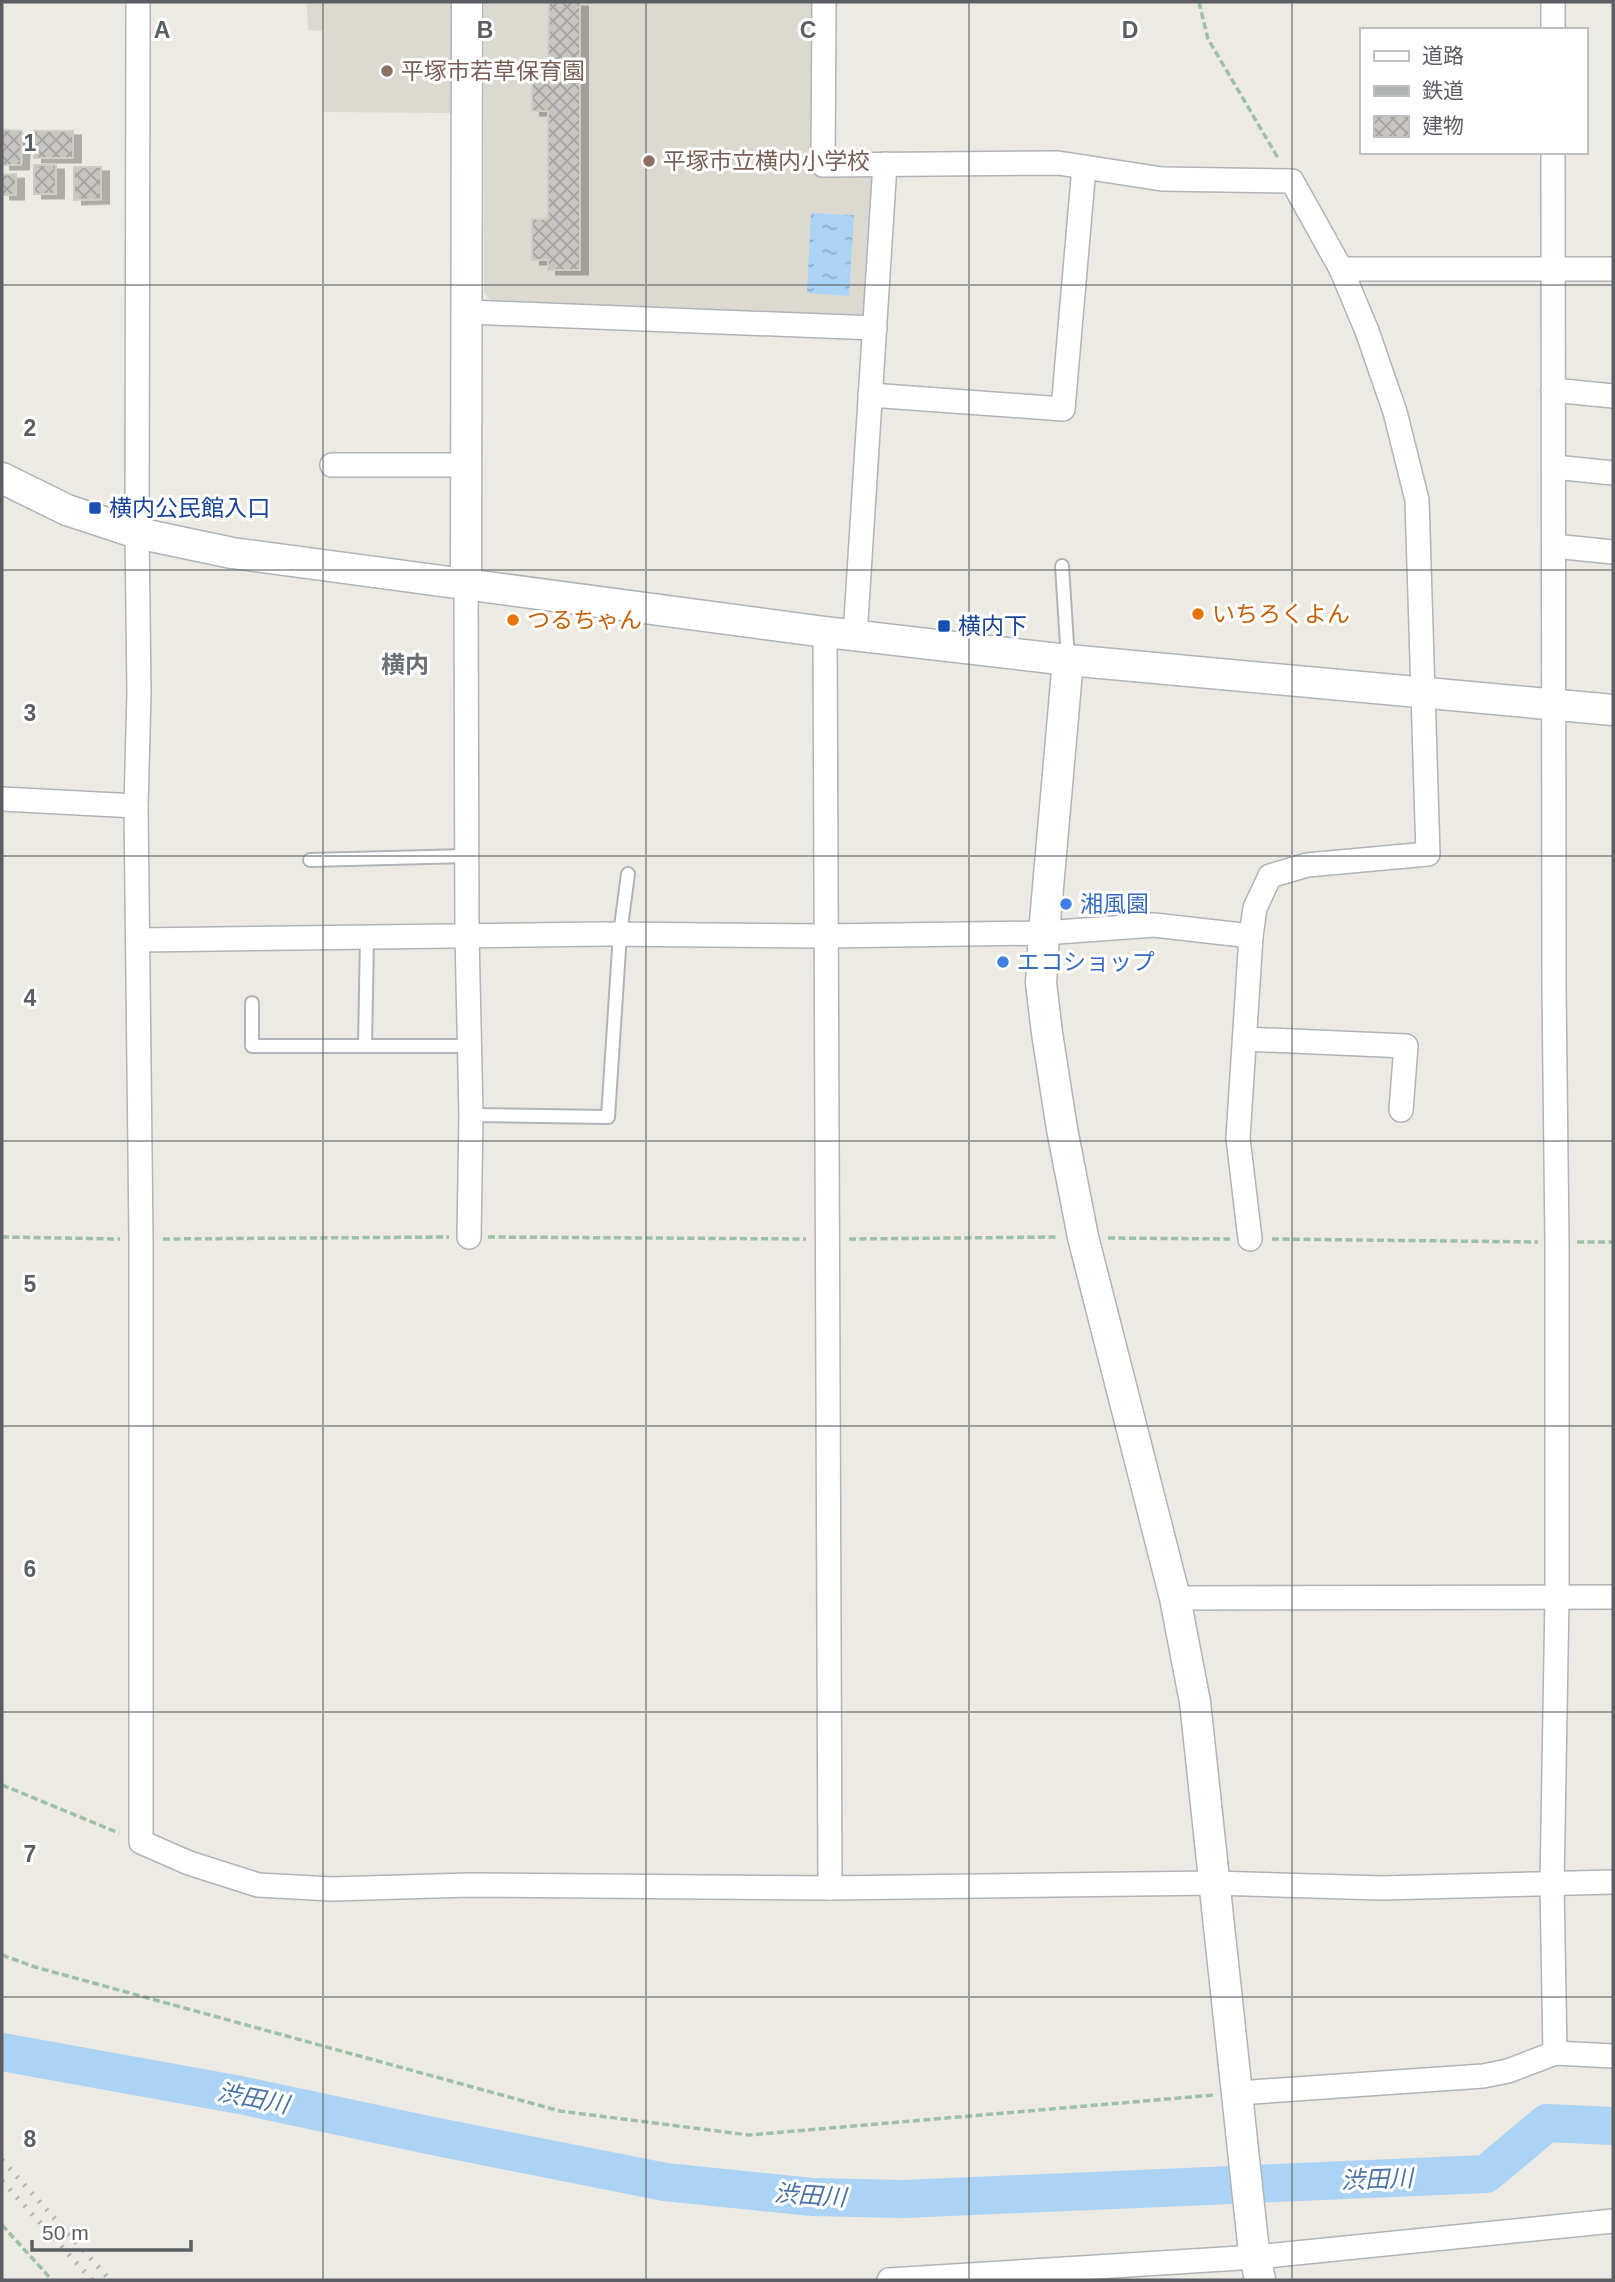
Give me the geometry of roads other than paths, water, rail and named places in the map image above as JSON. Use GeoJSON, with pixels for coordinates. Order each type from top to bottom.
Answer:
{"type":"FeatureCollection","features":[{"type":"Feature","properties":{"kind":"street"},"geometry":{"type":"LineString","coordinates":[[138,2],[139,693],[136,806],[141,1239],[141,1842],[189,1863],[258,1885],[332,1889],[469,1885],[830,1888],[1214,1883],[1382,1888],[1613,1882]]}},
{"type":"Feature","properties":{"kind":"street"},"geometry":{"type":"LineString","coordinates":[[467,2],[467,935],[471,1115],[469,1237]]}},
{"type":"Feature","properties":{"kind":"street"},"geometry":{"type":"LineString","coordinates":[[824,2],[823,165],[1058,163],[1162,179],[1292,181],[1341,269],[1367,331],[1395,411],[1417,500],[1427,854],[1307,865],[1270,876],[1255,908],[1238,1138],[1250,1239]]}},
{"type":"Feature","properties":{"kind":"street"},"geometry":{"type":"LineString","coordinates":[[1553,2],[1553,28]]}},
{"type":"Feature","properties":{"kind":"street"},"geometry":{"type":"LineString","coordinates":[[1553,154],[1557,1597],[1552,1885],[1555,2053]]}},
{"type":"Feature","properties":{"kind":"street"},"geometry":{"type":"LineString","coordinates":[[855,636],[885,164]]}},
{"type":"Feature","properties":{"kind":"street"},"geometry":{"type":"LineString","coordinates":[[870,395],[1063,410],[1084,167]]}},
{"type":"Feature","properties":{"kind":"street"},"geometry":{"type":"LineString","coordinates":[[1341,269],[1613,269]]}},
{"type":"Feature","properties":{"kind":"street"},"geometry":{"type":"LineString","coordinates":[[468,312],[875,328]]}},
{"type":"Feature","properties":{"kind":"street"},"geometry":{"type":"LineString","coordinates":[[1553,390],[1613,397]]}},
{"type":"Feature","properties":{"kind":"street"},"geometry":{"type":"LineString","coordinates":[[332,465],[467,465]]}},
{"type":"Feature","properties":{"kind":"street"},"geometry":{"type":"LineString","coordinates":[[1553,467],[1613,473]]}},
{"type":"Feature","properties":{"kind":"street"},"geometry":{"type":"LineString","coordinates":[[2,478],[67,510],[137,533],[232,553],[855,636],[1069,660],[1613,710]]}},
{"type":"Feature","properties":{"kind":"street"},"geometry":{"type":"LineString","coordinates":[[1554,546],[1613,552]]}},
{"type":"Feature","properties":{"kind":"street"},"geometry":{"type":"LineString","coordinates":[[825,632],[830,1888]]}},
{"type":"Feature","properties":{"kind":"street"},"geometry":{"type":"LineString","coordinates":[[1069,660],[1041,983],[1062,1129],[1083,1237],[1175,1598],[1195,1702],[1256,2260]]}},
{"type":"Feature","properties":{"kind":"street"},"geometry":{"type":"LineString","coordinates":[[2,799],[136,806]]}},
{"type":"Feature","properties":{"kind":"street"},"geometry":{"type":"LineString","coordinates":[[138,940],[467,935],[826,936],[1044,933],[1154,925],[1251,936]]}},
{"type":"Feature","properties":{"kind":"street"},"geometry":{"type":"LineString","coordinates":[[1245,1039],[1406,1046],[1401,1110]]}},
{"type":"Feature","properties":{"kind":"street"},"geometry":{"type":"LineString","coordinates":[[1175,1598],[1613,1597]]}},
{"type":"Feature","properties":{"kind":"street"},"geometry":{"type":"LineString","coordinates":[[1239,2098],[1483,2076],[1508,2071],[1555,2053],[1613,2056]]}},
{"type":"Feature","properties":{"kind":"street"},"geometry":{"type":"LineString","coordinates":[[889,2280],[1256,2260],[1613,2221]]}},
{"type":"Feature","properties":{"kind":"lane"},"geometry":{"type":"LineString","coordinates":[[1062,566],[1069,660]]}},
{"type":"Feature","properties":{"kind":"lane"},"geometry":{"type":"LineString","coordinates":[[310,860],[467,856]]}},
{"type":"Feature","properties":{"kind":"lane"},"geometry":{"type":"LineString","coordinates":[[471,1115],[608,1117],[620,934],[628,874]]}},
{"type":"Feature","properties":{"kind":"lane"},"geometry":{"type":"LineString","coordinates":[[365,1046],[367,937]]}},
{"type":"Feature","properties":{"kind":"lane"},"geometry":{"type":"LineString","coordinates":[[252,1003],[252,1046],[469,1045]]}},
{"type":"Feature","properties":{"kind":"water"},"geometry":{"type":"Polygon","coordinates":[[[811,213],[854,215],[849,296],[807,293],[811,213]]]}},
{"type":"Feature","properties":{"kind":"waterway","name":"渋田川"},"geometry":{"type":"LineString","coordinates":[[2,2052],[240,2095],[665,2182],[812,2197],[904,2199],[1486,2174],[1547,2123],[1613,2126]]}},
{"type":"Feature","properties":{"kind":"railway"},"geometry":{"type":"LineString","coordinates":[[2,2160],[110,2280]]}},
{"type":"Feature","properties":{"kind":"railway"},"geometry":{"type":"LineString","coordinates":[[2,2181],[92,2280]]}},
{"type":"Feature","properties":{"kind":"place","name":"平塚市若草保育園"},"geometry":{"type":"Point","coordinates":[387,71]}},
{"type":"Feature","properties":{"kind":"place","name":"平塚市立横内小学校"},"geometry":{"type":"Point","coordinates":[649,161]}},
{"type":"Feature","properties":{"kind":"place","name":"横内公民館入口"},"geometry":{"type":"Point","coordinates":[95,508]}},
{"type":"Feature","properties":{"kind":"place","name":"いちろくよん"},"geometry":{"type":"Point","coordinates":[1198,614]}},
{"type":"Feature","properties":{"kind":"place","name":"つるちゃん"},"geometry":{"type":"Point","coordinates":[513,620]}},
{"type":"Feature","properties":{"kind":"place","name":"横内下"},"geometry":{"type":"Point","coordinates":[944,626]}},
{"type":"Feature","properties":{"kind":"place","name":"湘風園"},"geometry":{"type":"Point","coordinates":[1066,904]}},
{"type":"Feature","properties":{"kind":"place","name":"エコショップ"},"geometry":{"type":"Point","coordinates":[1003,962]}},
{"type":"Feature","properties":{"kind":"district","name":"横内"},"geometry":{"type":"Point","coordinates":[405,664]}}]}
